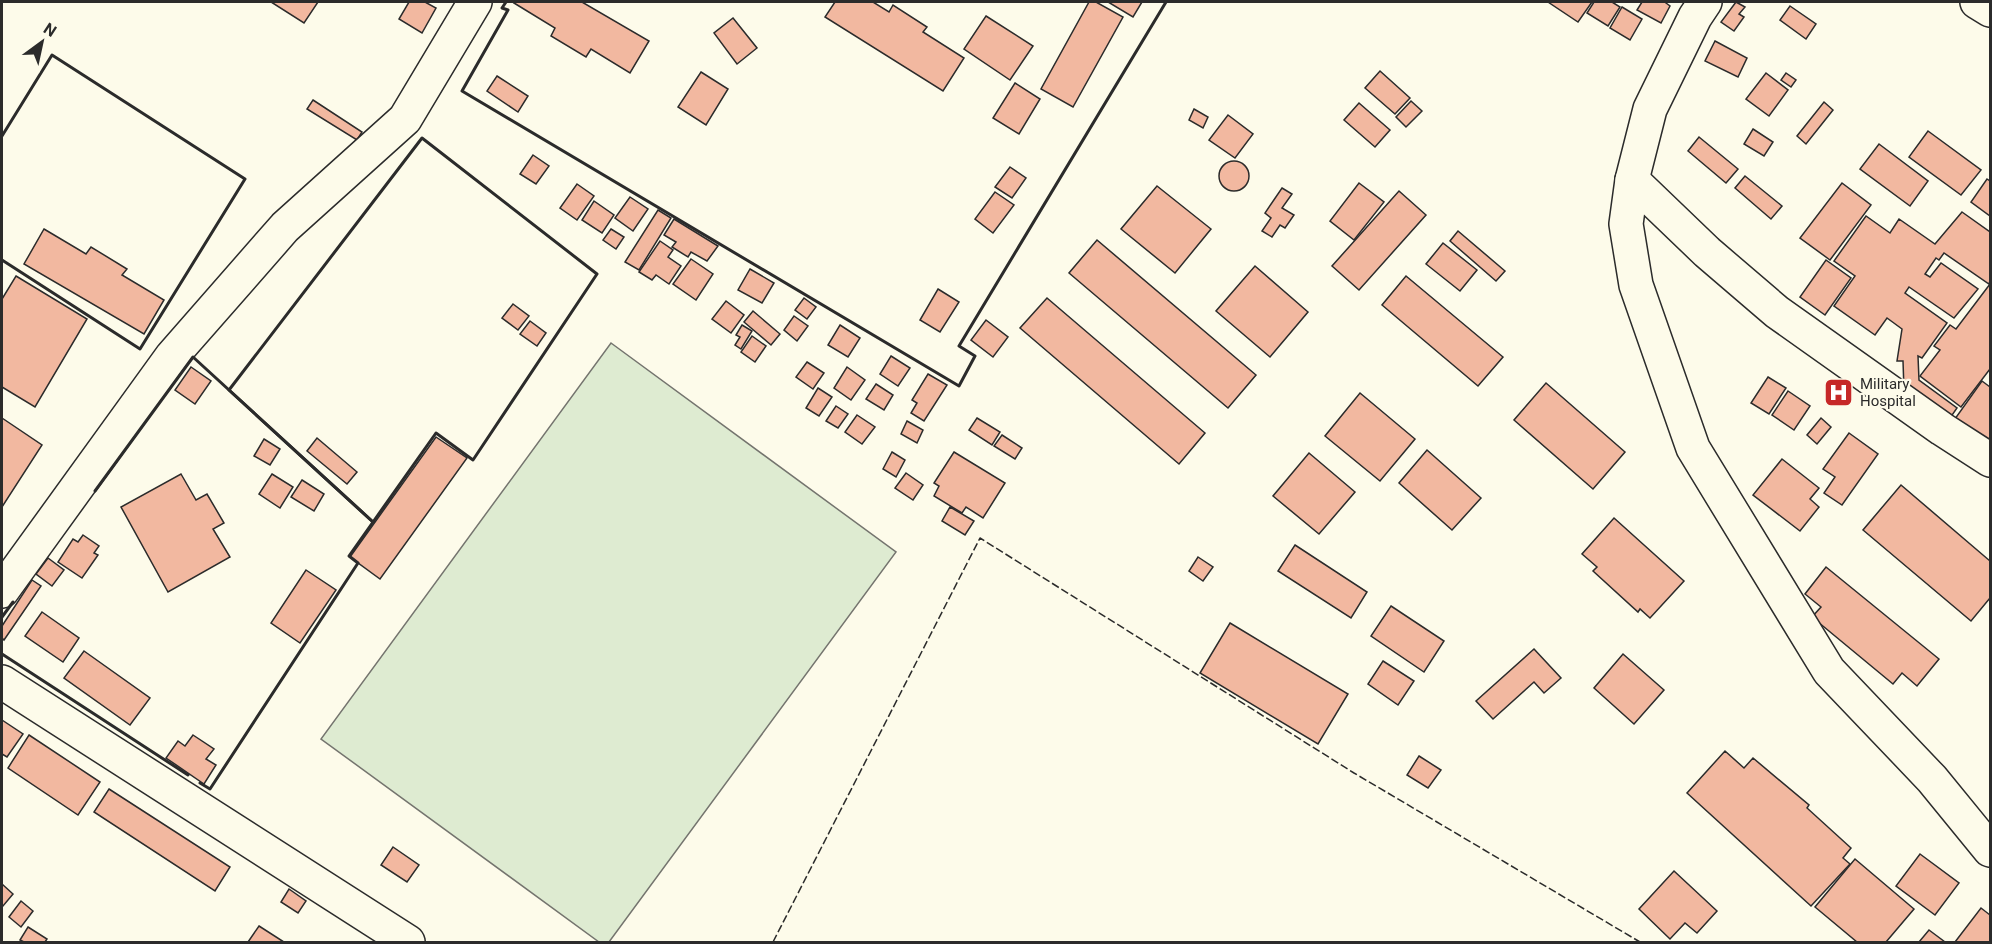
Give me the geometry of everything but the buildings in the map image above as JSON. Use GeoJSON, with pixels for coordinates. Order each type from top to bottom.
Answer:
{"type":"FeatureCollection","features":[{"type":"Feature","properties":{"kind":"street"},"geometry":{"type":"LineString","coordinates":[[2,591],[172,356],[285,227],[405,119],[476,2]]}},
{"type":"Feature","properties":{"kind":"street"},"geometry":{"type":"LineString","coordinates":[[1706,2],[1695,17],[1650,109],[1632,180],[1626,224],[1636,285],[1693,448],[1829,671],[1932,779],[1990,850]]}},
{"type":"Feature","properties":{"kind":"street"},"geometry":{"type":"LineString","coordinates":[[1977,2],[1990,10]]}},
{"type":"Feature","properties":{"kind":"street"},"geometry":{"type":"LineString","coordinates":[[1632,180],[1707,252],[1777,312],[1942,429],[1990,460]]}},
{"type":"Feature","properties":{"kind":"street"},"geometry":{"type":"LineString","coordinates":[[2,682],[408,942]]}},
{"type":"Feature","properties":{"kind":"green space"},"geometry":{"type":"Polygon","coordinates":[[[611,343],[896,552],[609,942],[599,942],[321,739],[611,343]]]}},
{"type":"Feature","properties":{"kind":"fence"},"geometry":{"type":"LineString","coordinates":[[773,942],[980,538],[1354,773],[1640,942]]}},
{"type":"Feature","properties":{"kind":"wall"},"geometry":{"type":"LineString","coordinates":[[506,2],[502,8],[508,10],[462,91],[959,386],[975,356],[959,346],[1166,2]]}},
{"type":"Feature","properties":{"kind":"wall"},"geometry":{"type":"LineString","coordinates":[[2,136],[52,55],[245,179],[140,349],[2,260]]}},
{"type":"Feature","properties":{"kind":"wall"},"geometry":{"type":"LineString","coordinates":[[422,138],[597,274],[473,460],[436,433],[373,522],[229,390],[422,138]]}},
{"type":"Feature","properties":{"kind":"wall"},"geometry":{"type":"LineString","coordinates":[[95,491],[193,357],[373,522],[349,556],[358,563],[210,789],[200,783]]}},
{"type":"Feature","properties":{"kind":"wall"},"geometry":{"type":"LineString","coordinates":[[2,617],[13,602]]}},
{"type":"Feature","properties":{"kind":"wall"},"geometry":{"type":"LineString","coordinates":[[2,654],[188,775]]}},
{"type":"Feature","properties":{"kind":"place","name":"Military Hospital"},"geometry":{"type":"Point","coordinates":[1839,393]}}]}
